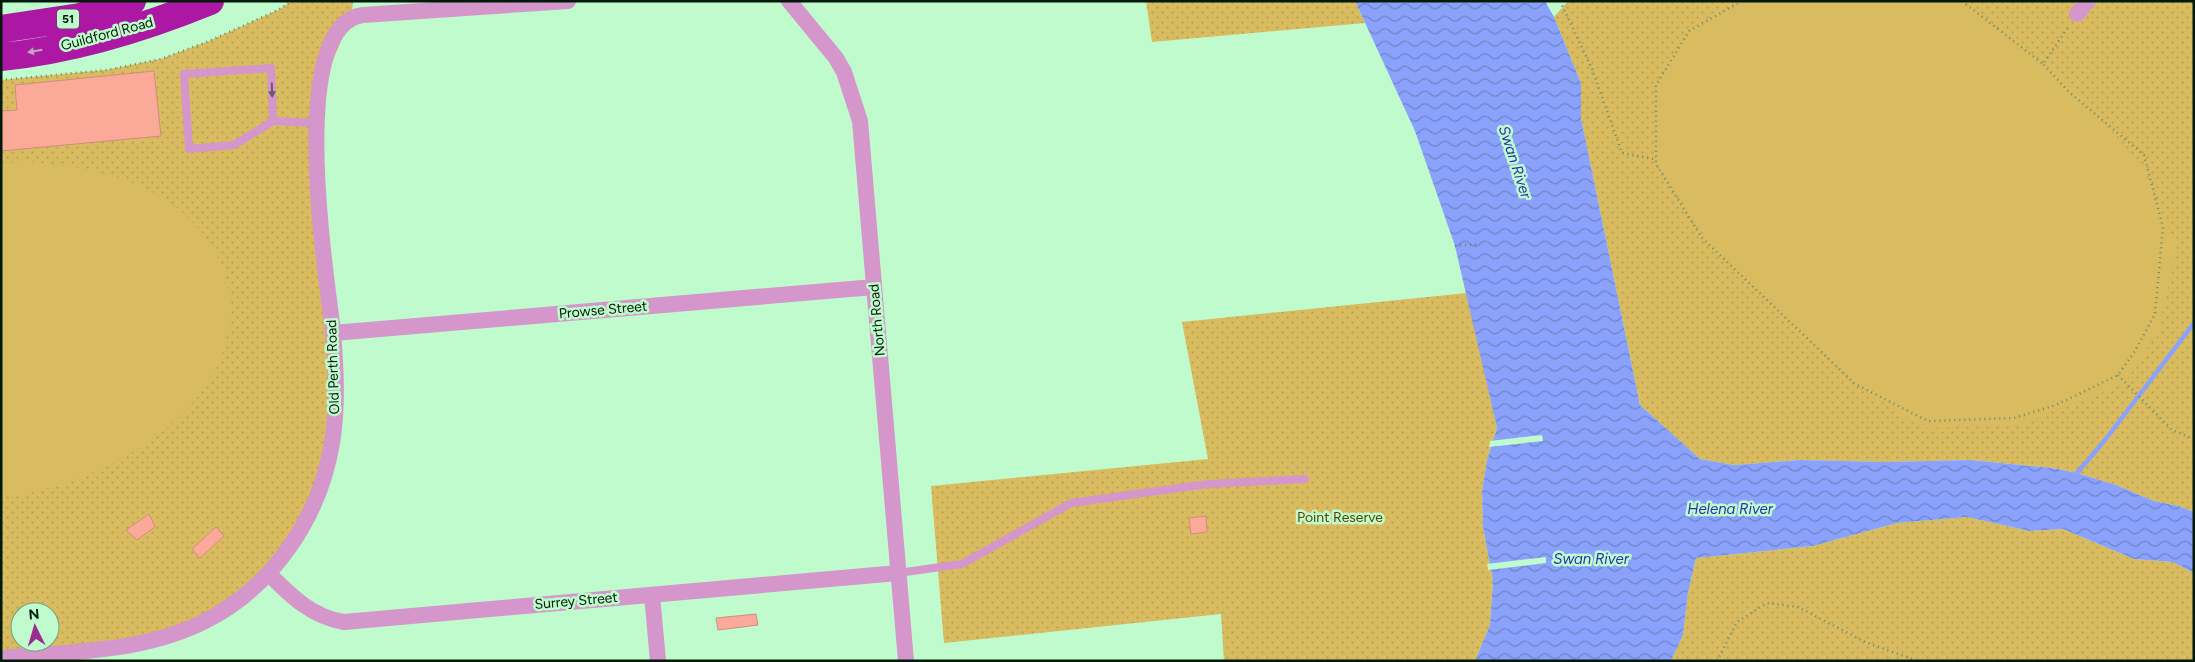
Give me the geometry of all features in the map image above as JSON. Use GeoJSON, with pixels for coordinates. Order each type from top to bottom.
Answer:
{"type":"FeatureCollection","features":[{"type":"Feature","properties":{"kind":"highway","name":"Guildford Road"},"geometry":{"type":"LineString","coordinates":[[1,29],[80,17],[132,1]]}},
{"type":"Feature","properties":{"kind":"highway","name":"Guildford Road"},"geometry":{"type":"LineString","coordinates":[[3,65],[148,23],[210,1]]}},
{"type":"Feature","properties":{"kind":"street","name":"Old Perth Road"},"geometry":{"type":"LineString","coordinates":[[1,658],[135,653],[166,637],[212,618],[251,591],[269,574],[299,534],[327,468],[336,417],[333,334],[320,206],[316,123],[318,94],[326,55],[335,33],[352,16],[568,1]]}},
{"type":"Feature","properties":{"kind":"street","name":"North Road"},"geometry":{"type":"LineString","coordinates":[[789,1],[836,58],[844,72],[860,121],[906,661]]}},
{"type":"Feature","properties":{"kind":"street"},"geometry":{"type":"LineString","coordinates":[[2076,14],[2088,1]]}},
{"type":"Feature","properties":{"kind":"street"},"geometry":{"type":"LineString","coordinates":[[1,29],[3,65]]}},
{"type":"Feature","properties":{"kind":"street","name":"Prowse Street"},"geometry":{"type":"LineString","coordinates":[[333,334],[874,287]]}},
{"type":"Feature","properties":{"kind":"street","name":"Surrey Street"},"geometry":{"type":"LineString","coordinates":[[269,574],[288,592],[319,615],[344,622],[898,572]]}},
{"type":"Feature","properties":{"kind":"street"},"geometry":{"type":"LineString","coordinates":[[652,595],[658,661]]}},
{"type":"Feature","properties":{"kind":"lane"},"geometry":{"type":"LineString","coordinates":[[272,121],[271,68],[184,74],[189,149],[234,145],[272,121],[316,123]]}},
{"type":"Feature","properties":{"kind":"lane"},"geometry":{"type":"LineString","coordinates":[[898,572],[962,564],[976,558],[1071,502],[1208,484],[1305,479]]}},
{"type":"Feature","properties":{"kind":"path"},"geometry":{"type":"LineString","coordinates":[[3,65],[106,70],[161,59],[209,41],[278,10],[292,1]]}},
{"type":"Feature","properties":{"kind":"path"},"geometry":{"type":"LineString","coordinates":[[1560,1],[1592,69],[1622,153],[1654,159]]}},
{"type":"Feature","properties":{"kind":"path"},"geometry":{"type":"LineString","coordinates":[[1742,1],[1689,31],[1656,85],[1656,164],[1702,238],[1854,384],[1928,421],[2014,418],[2056,405],[2118,376],[2155,314],[2163,227],[2144,155],[2069,92],[2043,64],[1962,1]]}},
{"type":"Feature","properties":{"kind":"path"},"geometry":{"type":"LineString","coordinates":[[2043,64],[2076,14]]}},
{"type":"Feature","properties":{"kind":"path"},"geometry":{"type":"LineString","coordinates":[[1456,246],[1479,244]]}},
{"type":"Feature","properties":{"kind":"path"},"geometry":{"type":"LineString","coordinates":[[2118,376],[2172,430],[2194,439]]}},
{"type":"Feature","properties":{"kind":"path"},"geometry":{"type":"LineString","coordinates":[[1717,661],[1737,622],[1767,603],[1798,607],[1865,642],[1918,661]]}},
{"type":"Feature","properties":{"kind":"green space"},"geometry":{"type":"Polygon","coordinates":[[[292,1],[353,1],[352,16],[318,94],[333,333],[327,468],[269,574],[180,632],[60,649],[60,602],[10,602],[10,652],[42,652],[1,658],[1,80],[106,70],[161,59],[209,41],[278,10],[292,1]]]}},
{"type":"Feature","properties":{"kind":"green space"},"geometry":{"type":"Polygon","coordinates":[[[1146,1],[1355,1],[1365,23],[1152,42],[1146,1]]]}},
{"type":"Feature","properties":{"kind":"green space"},"geometry":{"type":"Polygon","coordinates":[[[1568,1],[2194,1],[2194,512],[2179,506],[2154,501],[2116,485],[2053,468],[1971,460],[1886,462],[1800,460],[1734,465],[1700,459],[1640,405],[1581,118],[1581,83],[1554,17],[1568,1]]]}},
{"type":"Feature","properties":{"kind":"green space"},"geometry":{"type":"Polygon","coordinates":[[[1742,1],[1962,1],[2065,81],[2141,164],[2177,248],[2158,331],[2124,384],[2019,425],[1922,428],[1855,384],[1712,247],[1654,159],[1656,85],[1689,31],[1742,1]]]}},
{"type":"Feature","properties":{"kind":"green space"},"geometry":{"type":"Polygon","coordinates":[[[21,162],[80,168],[109,175],[138,185],[164,199],[187,216],[206,238],[221,265],[229,292],[230,320],[221,357],[203,390],[177,419],[146,444],[111,464],[74,480],[37,491],[1,497],[1,163],[21,162]]]}},
{"type":"Feature","properties":{"kind":"green space","name":"Point Reserve"},"geometry":{"type":"Polygon","coordinates":[[[1467,293],[1497,428],[1487,460],[1482,491],[1483,527],[1493,581],[1490,625],[1475,661],[1224,661],[1221,614],[944,643],[931,486],[1208,459],[1182,322],[1467,293]]]}},
{"type":"Feature","properties":{"kind":"green space"},"geometry":{"type":"Polygon","coordinates":[[[1967,517],[2029,531],[2063,529],[2134,559],[2173,562],[2194,573],[2194,661],[1671,661],[1683,635],[1688,593],[1696,558],[1813,546],[1897,523],[1967,517]]]}},
{"type":"Feature","properties":{"kind":"water","name":"Swan River"},"geometry":{"type":"Polygon","coordinates":[[[1355,1],[1545,1],[1554,17],[1581,83],[1581,118],[1640,405],[1700,459],[1734,465],[1800,460],[1886,462],[1971,460],[2053,468],[2077,473],[2116,485],[2154,501],[2179,506],[2194,512],[2194,573],[2173,562],[2134,559],[2063,529],[2029,531],[1967,517],[1897,523],[1813,546],[1696,558],[1688,593],[1683,635],[1671,661],[1475,661],[1490,625],[1493,581],[1483,527],[1482,491],[1487,460],[1497,428],[1455,246],[1415,131],[1355,1]]]}},
{"type":"Feature","properties":{"kind":"pier"},"geometry":{"type":"Polygon","coordinates":[[[1542,435],[1543,441],[1489,447],[1490,441],[1542,435]]]}},
{"type":"Feature","properties":{"kind":"pier"},"geometry":{"type":"Polygon","coordinates":[[[1546,557],[1546,563],[1488,570],[1487,564],[1546,557]]]}},
{"type":"Feature","properties":{"kind":"building"},"geometry":{"type":"Polygon","coordinates":[[[154,71],[161,136],[1,151],[1,111],[17,110],[15,85],[154,71]]]}},
{"type":"Feature","properties":{"kind":"building"},"geometry":{"type":"Polygon","coordinates":[[[149,514],[155,527],[137,540],[126,530],[149,514]]]}},
{"type":"Feature","properties":{"kind":"building"},"geometry":{"type":"Polygon","coordinates":[[[1206,516],[1207,532],[1191,534],[1189,518],[1206,516]]]}},
{"type":"Feature","properties":{"kind":"building"},"geometry":{"type":"Polygon","coordinates":[[[216,527],[224,536],[200,558],[192,549],[216,527]]]}},
{"type":"Feature","properties":{"kind":"building"},"geometry":{"type":"Polygon","coordinates":[[[756,614],[758,625],[718,630],[716,618],[756,614]]]}},
{"type":"Feature","properties":{"kind":"waterway"},"geometry":{"type":"LineString","coordinates":[[2077,473],[2105,440],[2194,323]]}},
{"type":"Feature","properties":{"kind":"water label","name":"Helena River"},"geometry":{"type":"Point","coordinates":[1730,509]}}]}
